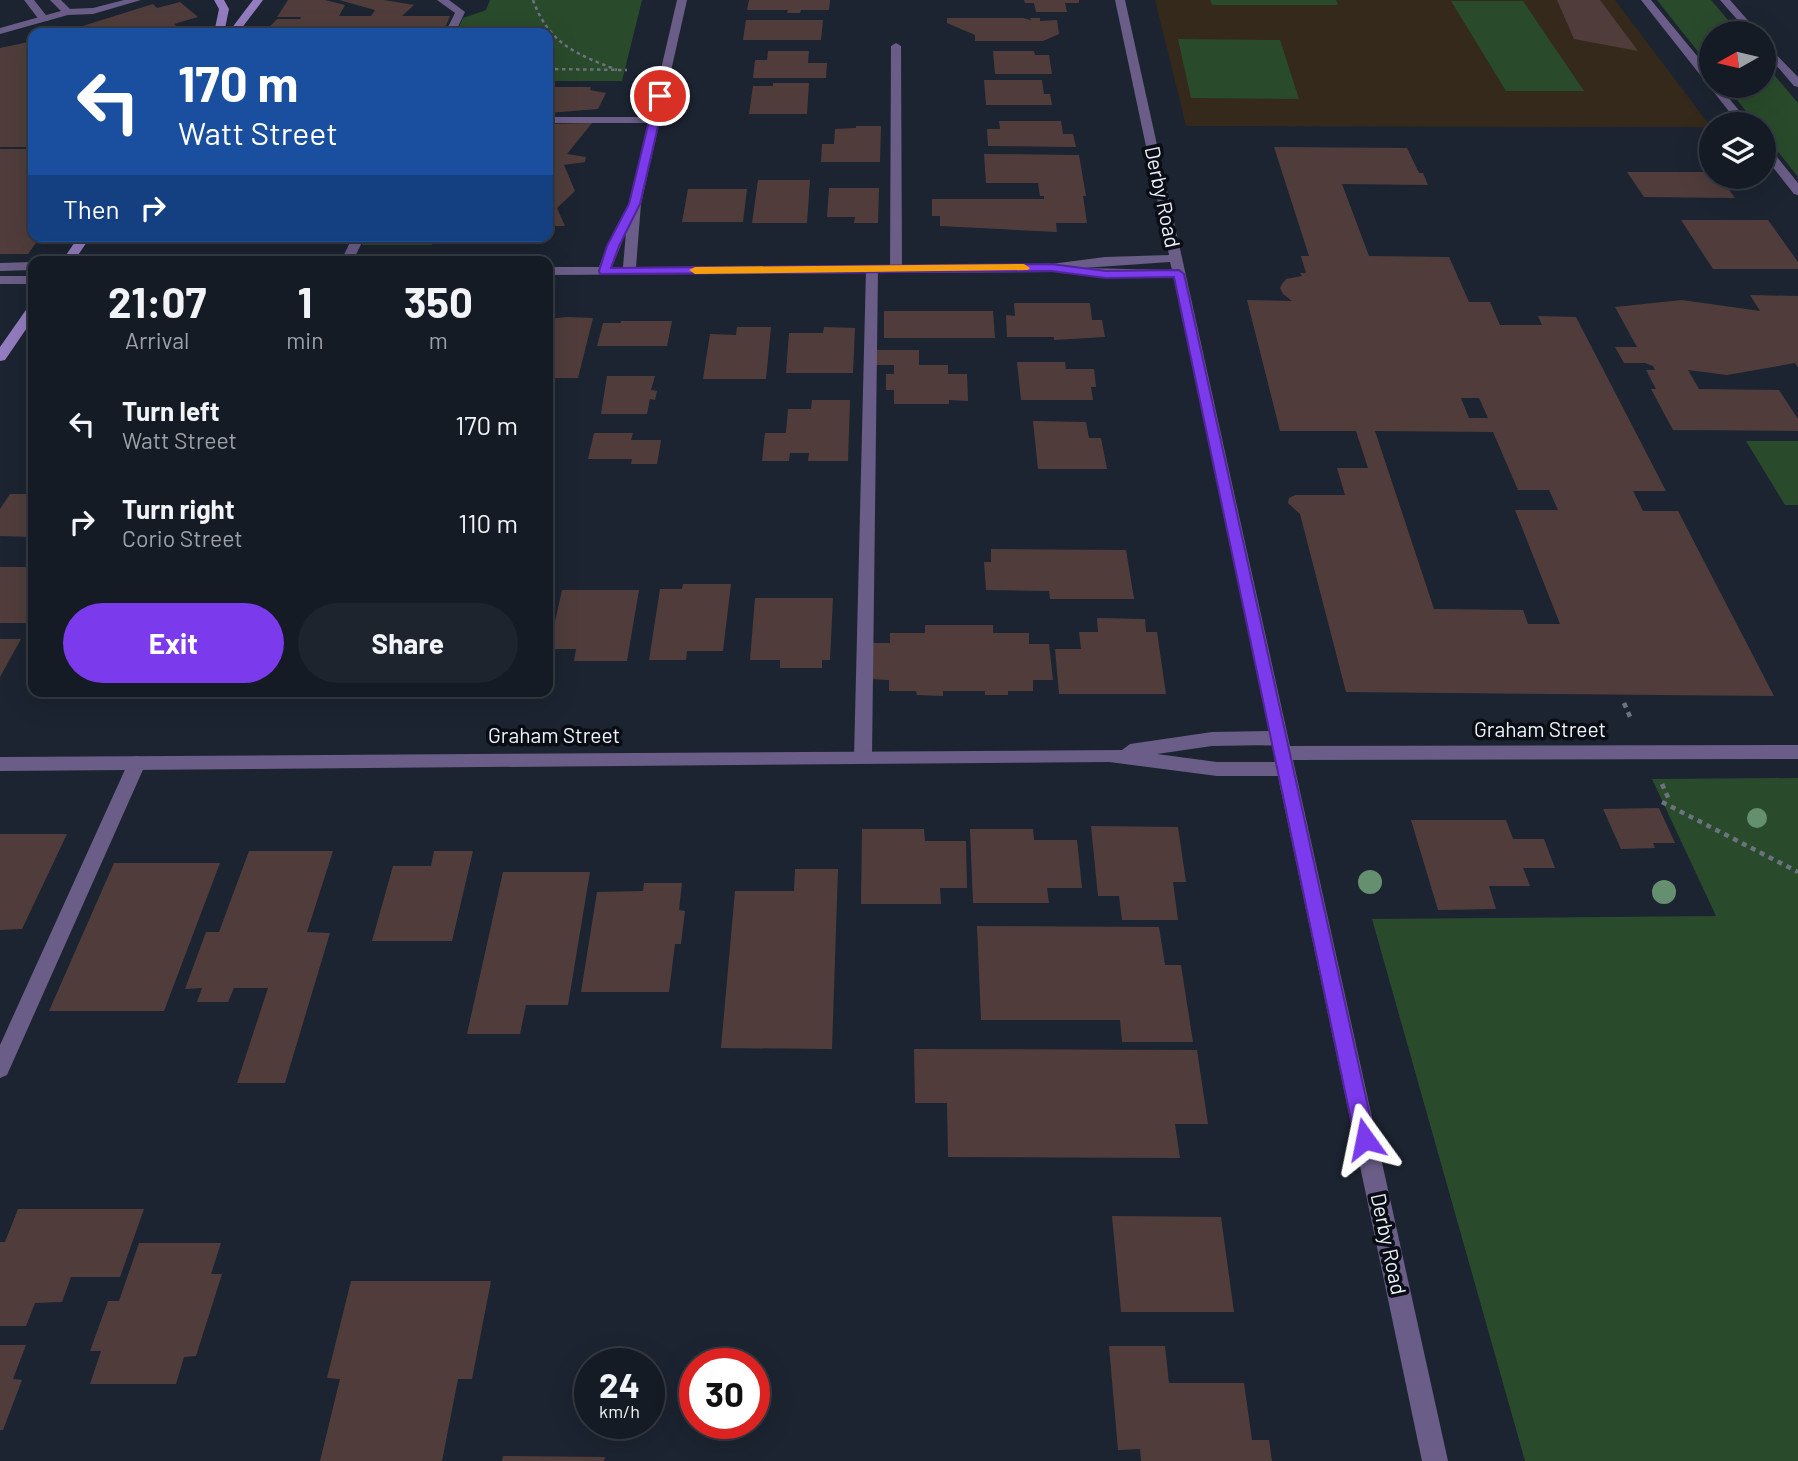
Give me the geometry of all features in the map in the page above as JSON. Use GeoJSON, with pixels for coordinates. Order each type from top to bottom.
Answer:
{"type":"FeatureCollection","features":[{"type":"Feature","properties":{"kind":"main road"},"geometry":{"type":"LineString","coordinates":[[219,0],[224,9],[220,28]]}},
{"type":"Feature","properties":{"kind":"main road"},"geometry":{"type":"LineString","coordinates":[[237,28],[258,0]]}},
{"type":"Feature","properties":{"kind":"main road"},"geometry":{"type":"LineString","coordinates":[[0,357],[28,317]]}},
{"type":"Feature","properties":{"kind":"street"},"geometry":{"type":"LineString","coordinates":[[29,0],[44,19]]}},
{"type":"Feature","properties":{"kind":"street"},"geometry":{"type":"LineString","coordinates":[[55,0],[68,12]]}},
{"type":"Feature","properties":{"kind":"street"},"geometry":{"type":"LineString","coordinates":[[68,12],[86,0]]}},
{"type":"Feature","properties":{"kind":"street"},"geometry":{"type":"LineString","coordinates":[[0,31],[68,12],[93,11],[136,0]]}},
{"type":"Feature","properties":{"kind":"street"},"geometry":{"type":"LineString","coordinates":[[442,0],[460,12],[452,28]]}},
{"type":"Feature","properties":{"kind":"street"},"geometry":{"type":"LineString","coordinates":[[629,271],[635,204],[682,0]]}},
{"type":"Feature","properties":{"kind":"street","name":"Derby Road"},"geometry":{"type":"LineString","coordinates":[[1119,0],[1436,1461]]}},
{"type":"Feature","properties":{"kind":"street"},"geometry":{"type":"LineString","coordinates":[[1646,0],[1699,66]]}},
{"type":"Feature","properties":{"kind":"street"},"geometry":{"type":"LineString","coordinates":[[1725,0],[1743,21]]}},
{"type":"Feature","properties":{"kind":"street"},"geometry":{"type":"LineString","coordinates":[[896,46],[896,269]]}},
{"type":"Feature","properties":{"kind":"street"},"geometry":{"type":"LineString","coordinates":[[1776,59],[1798,84]]}},
{"type":"Feature","properties":{"kind":"street"},"geometry":{"type":"LineString","coordinates":[[1724,98],[1735,112]]}},
{"type":"Feature","properties":{"kind":"street"},"geometry":{"type":"LineString","coordinates":[[553,120],[654,120]]}},
{"type":"Feature","properties":{"kind":"street"},"geometry":{"type":"LineString","coordinates":[[1776,163],[1798,191]]}},
{"type":"Feature","properties":{"kind":"street"},"geometry":{"type":"LineString","coordinates":[[604,271],[613,246],[635,204]]}},
{"type":"Feature","properties":{"kind":"street"},"geometry":{"type":"LineString","coordinates":[[1051,268],[1105,261],[1175,258]]}},
{"type":"Feature","properties":{"kind":"street"},"geometry":{"type":"LineString","coordinates":[[0,267],[28,266]]}},
{"type":"Feature","properties":{"kind":"street"},"geometry":{"type":"LineString","coordinates":[[553,271],[1051,268],[1106,274],[1179,274]]}},
{"type":"Feature","properties":{"kind":"street"},"geometry":{"type":"LineString","coordinates":[[863,757],[872,269]]}},
{"type":"Feature","properties":{"kind":"street"},"geometry":{"type":"LineString","coordinates":[[0,279],[28,280]]}},
{"type":"Feature","properties":{"kind":"street","name":"Graham Street"},"geometry":{"type":"LineString","coordinates":[[1109,755],[1212,739],[1282,753],[1798,752]]}},
{"type":"Feature","properties":{"kind":"street","name":"Graham Street"},"geometry":{"type":"LineString","coordinates":[[0,764],[1109,755],[1217,769],[1282,753]]}},
{"type":"Feature","properties":{"kind":"street"},"geometry":{"type":"LineString","coordinates":[[0,1068],[137,763]]}},
{"type":"Feature","properties":{"kind":"path"},"geometry":{"type":"LineString","coordinates":[[533,0],[547,28]]}},
{"type":"Feature","properties":{"kind":"path"},"geometry":{"type":"LineString","coordinates":[[553,35],[584,58],[617,70]]}},
{"type":"Feature","properties":{"kind":"path"},"geometry":{"type":"LineString","coordinates":[[553,69],[627,70]]}},
{"type":"Feature","properties":{"kind":"path"},"geometry":{"type":"LineString","coordinates":[[1662,802],[1798,872]]}},
{"type":"Feature","properties":{"kind":"shaded area"},"geometry":{"type":"Polygon","coordinates":[[[1155,0],[1615,0],[1700,112],[1699,127],[1186,126],[1155,0]]]}},
{"type":"Feature","properties":{"kind":"green space"},"geometry":{"type":"Polygon","coordinates":[[[490,0],[642,0],[622,81],[553,81],[553,28],[458,28],[463,18],[486,10],[490,0]]]}},
{"type":"Feature","properties":{"kind":"green space"},"geometry":{"type":"Polygon","coordinates":[[[1210,0],[1336,0],[1338,5],[1212,5],[1210,0]]]}},
{"type":"Feature","properties":{"kind":"green space"},"geometry":{"type":"Polygon","coordinates":[[[1657,0],[1711,0],[1729,21],[1699,21],[1699,53],[1657,0]]]}},
{"type":"Feature","properties":{"kind":"green space"},"geometry":{"type":"Polygon","coordinates":[[[1451,1],[1523,1],[1584,91],[1506,91],[1451,1]]]}},
{"type":"Feature","properties":{"kind":"green space"},"geometry":{"type":"Polygon","coordinates":[[[1178,39],[1280,40],[1299,99],[1191,98],[1178,39]]]}},
{"type":"Feature","properties":{"kind":"green space"},"geometry":{"type":"Polygon","coordinates":[[[1776,77],[1798,103],[1798,177],[1776,149],[1776,112],[1747,112],[1735,98],[1776,98],[1776,77]]]}},
{"type":"Feature","properties":{"kind":"green space"},"geometry":{"type":"Polygon","coordinates":[[[363,242],[433,242],[432,245],[362,245],[363,242]]]}},
{"type":"Feature","properties":{"kind":"green space"},"geometry":{"type":"Polygon","coordinates":[[[1746,441],[1798,441],[1798,505],[1785,505],[1746,441]]]}},
{"type":"Feature","properties":{"kind":"green space"},"geometry":{"type":"Polygon","coordinates":[[[1798,778],[1798,1461],[1525,1461],[1372,919],[1716,916],[1652,779],[1798,778]]]}},
{"type":"Feature","properties":{"kind":"building"},"geometry":{"type":"Polygon","coordinates":[[[288,0],[325,0],[345,5],[339,16],[371,16],[375,10],[339,0],[384,0],[414,5],[402,16],[450,16],[445,28],[269,28],[277,19],[301,17],[277,17],[288,0]]]}},
{"type":"Feature","properties":{"kind":"building"},"geometry":{"type":"Polygon","coordinates":[[[749,0],[830,0],[829,10],[787,13],[788,10],[747,10],[749,0]]]}},
{"type":"Feature","properties":{"kind":"building"},"geometry":{"type":"Polygon","coordinates":[[[1024,0],[1079,0],[1079,3],[1065,3],[1067,12],[1036,12],[1034,3],[1025,3],[1024,0]]]}},
{"type":"Feature","properties":{"kind":"building"},"geometry":{"type":"Polygon","coordinates":[[[1557,0],[1600,0],[1638,51],[1574,39],[1557,0]]]}},
{"type":"Feature","properties":{"kind":"building"},"geometry":{"type":"Polygon","coordinates":[[[180,2],[198,17],[174,24],[178,28],[76,28],[153,4],[157,8],[180,2]]]}},
{"type":"Feature","properties":{"kind":"building"},"geometry":{"type":"Polygon","coordinates":[[[947,18],[1057,20],[1059,34],[1043,41],[975,41],[975,35],[947,23],[947,18]]]}},
{"type":"Feature","properties":{"kind":"building"},"geometry":{"type":"Polygon","coordinates":[[[746,20],[823,20],[821,40],[743,40],[746,20]]]}},
{"type":"Feature","properties":{"kind":"building"},"geometry":{"type":"Polygon","coordinates":[[[28,42],[28,147],[0,147],[0,48],[28,42]]]}},
{"type":"Feature","properties":{"kind":"building"},"geometry":{"type":"Polygon","coordinates":[[[768,51],[809,51],[808,63],[827,63],[826,78],[753,78],[755,60],[767,60],[768,51]]]}},
{"type":"Feature","properties":{"kind":"building"},"geometry":{"type":"Polygon","coordinates":[[[993,51],[1034,51],[1035,55],[1049,55],[1052,74],[995,74],[993,51]]]}},
{"type":"Feature","properties":{"kind":"building"},"geometry":{"type":"Polygon","coordinates":[[[984,80],[1042,80],[1044,94],[1050,94],[1052,105],[986,105],[984,80]]]}},
{"type":"Feature","properties":{"kind":"building"},"geometry":{"type":"Polygon","coordinates":[[[773,83],[809,83],[807,114],[749,114],[753,86],[773,86],[773,83]]]}},
{"type":"Feature","properties":{"kind":"building"},"geometry":{"type":"Polygon","coordinates":[[[553,87],[591,87],[590,90],[606,93],[598,109],[553,113],[553,87]]]}},
{"type":"Feature","properties":{"kind":"building"},"geometry":{"type":"Polygon","coordinates":[[[999,121],[1061,121],[1063,134],[1073,134],[1076,147],[988,146],[987,129],[1000,129],[999,121]]]}},
{"type":"Feature","properties":{"kind":"building"},"geometry":{"type":"Polygon","coordinates":[[[592,123],[567,154],[586,157],[585,162],[564,165],[575,191],[557,208],[565,226],[553,226],[553,124],[592,123]]]}},
{"type":"Feature","properties":{"kind":"building"},"geometry":{"type":"Polygon","coordinates":[[[881,126],[880,162],[821,162],[822,144],[834,144],[835,129],[881,126]]]}},
{"type":"Feature","properties":{"kind":"building"},"geometry":{"type":"Polygon","coordinates":[[[1274,147],[1407,148],[1428,185],[1342,184],[1369,256],[1449,257],[1469,302],[1490,302],[1500,325],[1542,325],[1538,316],[1576,317],[1666,491],[1633,491],[1643,511],[1678,511],[1774,696],[1346,692],[1300,514],[1288,503],[1289,498],[1295,495],[1345,495],[1337,468],[1368,468],[1356,431],[1280,431],[1247,300],[1292,301],[1280,288],[1286,279],[1306,273],[1301,256],[1309,256],[1274,147]],[[1461,398],[1469,418],[1488,418],[1479,398],[1461,398]],[[1375,431],[1434,609],[1523,610],[1528,624],[1560,624],[1515,510],[1558,510],[1549,490],[1518,490],[1493,432],[1375,431]]]}},
{"type":"Feature","properties":{"kind":"building"},"geometry":{"type":"Polygon","coordinates":[[[0,149],[28,149],[28,242],[37,242],[28,254],[0,254],[0,149]]]}},
{"type":"Feature","properties":{"kind":"building"},"geometry":{"type":"Polygon","coordinates":[[[984,154],[1079,155],[1086,196],[1083,196],[1087,223],[1056,223],[1057,232],[940,226],[940,216],[932,216],[932,199],[1044,199],[1044,196],[1040,196],[1038,183],[986,183],[984,154]]]}},
{"type":"Feature","properties":{"kind":"building"},"geometry":{"type":"Polygon","coordinates":[[[1627,172],[1699,172],[1699,189],[1729,189],[1735,198],[1644,197],[1627,172]]]}},
{"type":"Feature","properties":{"kind":"building"},"geometry":{"type":"Polygon","coordinates":[[[758,180],[810,180],[807,223],[752,223],[758,180]]]}},
{"type":"Feature","properties":{"kind":"building"},"geometry":{"type":"Polygon","coordinates":[[[829,188],[879,188],[878,223],[854,223],[855,217],[827,217],[829,188]]]}},
{"type":"Feature","properties":{"kind":"building"},"geometry":{"type":"Polygon","coordinates":[[[688,189],[747,189],[743,222],[682,222],[688,189]]]}},
{"type":"Feature","properties":{"kind":"building"},"geometry":{"type":"Polygon","coordinates":[[[1681,220],[1768,220],[1798,262],[1798,269],[1713,269],[1681,220]]]}},
{"type":"Feature","properties":{"kind":"building"},"geometry":{"type":"Polygon","coordinates":[[[1750,295],[1798,296],[1798,368],[1795,363],[1727,375],[1688,370],[1699,389],[1779,390],[1798,419],[1798,431],[1673,430],[1651,389],[1656,389],[1646,370],[1655,370],[1653,366],[1645,363],[1624,363],[1615,347],[1637,347],[1615,307],[1682,300],[1760,311],[1750,295]]]}},
{"type":"Feature","properties":{"kind":"building"},"geometry":{"type":"Polygon","coordinates":[[[1014,303],[1090,303],[1092,320],[1102,320],[1105,337],[1054,340],[1054,337],[1007,337],[1006,315],[1015,316],[1014,303]]]}},
{"type":"Feature","properties":{"kind":"building"},"geometry":{"type":"Polygon","coordinates":[[[884,311],[993,311],[995,338],[884,338],[884,311]]]}},
{"type":"Feature","properties":{"kind":"building"},"geometry":{"type":"Polygon","coordinates":[[[553,318],[593,318],[578,378],[553,378],[553,318]]]}},
{"type":"Feature","properties":{"kind":"building"},"geometry":{"type":"Polygon","coordinates":[[[672,321],[667,346],[597,346],[603,323],[672,321]]]}},
{"type":"Feature","properties":{"kind":"building"},"geometry":{"type":"Polygon","coordinates":[[[737,327],[771,327],[766,379],[703,379],[710,334],[736,335],[737,327]]]}},
{"type":"Feature","properties":{"kind":"building"},"geometry":{"type":"Polygon","coordinates":[[[824,327],[855,328],[853,373],[786,373],[789,333],[823,333],[824,327]]]}},
{"type":"Feature","properties":{"kind":"building"},"geometry":{"type":"Polygon","coordinates":[[[876,350],[919,350],[919,365],[948,365],[948,374],[967,374],[968,401],[949,400],[949,404],[894,404],[894,390],[886,390],[886,374],[894,374],[894,365],[876,365],[876,350]]]}},
{"type":"Feature","properties":{"kind":"building"},"geometry":{"type":"Polygon","coordinates":[[[1017,362],[1065,362],[1066,369],[1094,369],[1096,387],[1091,387],[1093,400],[1021,400],[1017,362]]]}},
{"type":"Feature","properties":{"kind":"building"},"geometry":{"type":"Polygon","coordinates":[[[607,376],[655,376],[651,390],[657,391],[655,400],[650,399],[647,414],[601,414],[607,376]]]}},
{"type":"Feature","properties":{"kind":"building"},"geometry":{"type":"Polygon","coordinates":[[[812,400],[850,400],[848,461],[808,461],[809,453],[790,453],[789,461],[762,461],[765,433],[786,433],[788,409],[811,409],[812,400]]]}},
{"type":"Feature","properties":{"kind":"building"},"geometry":{"type":"Polygon","coordinates":[[[1033,421],[1086,422],[1089,438],[1101,438],[1107,469],[1038,469],[1033,421]]]}},
{"type":"Feature","properties":{"kind":"building"},"geometry":{"type":"Polygon","coordinates":[[[594,433],[633,433],[631,440],[661,440],[657,464],[631,464],[632,459],[588,459],[594,433]]]}},
{"type":"Feature","properties":{"kind":"building"},"geometry":{"type":"Polygon","coordinates":[[[10,494],[28,494],[28,537],[0,536],[0,509],[10,494]]]}},
{"type":"Feature","properties":{"kind":"building"},"geometry":{"type":"Polygon","coordinates":[[[991,549],[1126,550],[1134,599],[1050,599],[1049,591],[986,590],[984,562],[991,562],[991,549]]]}},
{"type":"Feature","properties":{"kind":"building"},"geometry":{"type":"Polygon","coordinates":[[[0,567],[28,567],[28,623],[0,623],[0,567]]]}},
{"type":"Feature","properties":{"kind":"building"},"geometry":{"type":"Polygon","coordinates":[[[683,584],[731,584],[723,651],[687,651],[686,660],[649,660],[660,589],[682,589],[683,584]]]}},
{"type":"Feature","properties":{"kind":"building"},"geometry":{"type":"Polygon","coordinates":[[[562,590],[639,590],[627,661],[574,661],[576,649],[553,649],[553,631],[562,590]]]}},
{"type":"Feature","properties":{"kind":"building"},"geometry":{"type":"Polygon","coordinates":[[[755,598],[833,598],[830,660],[822,660],[822,668],[780,668],[780,660],[750,660],[755,598]]]}},
{"type":"Feature","properties":{"kind":"building"},"geometry":{"type":"Polygon","coordinates":[[[1097,618],[1145,619],[1146,632],[1157,632],[1166,694],[1059,694],[1055,649],[1081,649],[1079,632],[1098,632],[1097,618]]]}},
{"type":"Feature","properties":{"kind":"building"},"geometry":{"type":"Polygon","coordinates":[[[925,625],[993,625],[993,633],[1029,633],[1029,644],[1049,644],[1053,680],[1033,680],[1033,691],[1008,691],[1008,695],[985,695],[985,691],[943,691],[943,696],[917,695],[916,691],[889,691],[889,680],[869,679],[870,643],[890,643],[890,633],[925,633],[925,625]]]}},
{"type":"Feature","properties":{"kind":"building"},"geometry":{"type":"Polygon","coordinates":[[[0,639],[21,639],[0,677],[0,639]]]}},
{"type":"Feature","properties":{"kind":"building"},"geometry":{"type":"Polygon","coordinates":[[[1659,808],[1675,843],[1653,843],[1655,848],[1621,849],[1603,809],[1659,808]]]}},
{"type":"Feature","properties":{"kind":"building"},"geometry":{"type":"Polygon","coordinates":[[[1411,820],[1506,820],[1513,839],[1544,839],[1555,868],[1523,868],[1530,886],[1489,886],[1496,909],[1438,910],[1411,820]]]}},
{"type":"Feature","properties":{"kind":"building"},"geometry":{"type":"Polygon","coordinates":[[[1091,826],[1178,827],[1186,882],[1173,882],[1178,920],[1122,920],[1119,896],[1098,896],[1091,826]]]}},
{"type":"Feature","properties":{"kind":"building"},"geometry":{"type":"Polygon","coordinates":[[[862,829],[924,829],[925,841],[966,841],[967,888],[940,888],[941,904],[861,904],[862,829]]]}},
{"type":"Feature","properties":{"kind":"building"},"geometry":{"type":"Polygon","coordinates":[[[970,829],[1033,829],[1034,840],[1077,840],[1082,888],[1047,888],[1049,903],[973,903],[970,829]]]}},
{"type":"Feature","properties":{"kind":"building"},"geometry":{"type":"Polygon","coordinates":[[[0,834],[67,834],[22,929],[0,930],[0,834]]]}},
{"type":"Feature","properties":{"kind":"building"},"geometry":{"type":"Polygon","coordinates":[[[249,851],[333,851],[307,932],[330,933],[285,1083],[237,1083],[268,988],[234,988],[228,1002],[197,1002],[202,988],[185,989],[206,932],[219,932],[249,851]]]}},
{"type":"Feature","properties":{"kind":"building"},"geometry":{"type":"Polygon","coordinates":[[[434,851],[473,851],[452,941],[372,941],[393,866],[431,866],[434,851]]]}},
{"type":"Feature","properties":{"kind":"building"},"geometry":{"type":"Polygon","coordinates":[[[114,863],[220,863],[164,1011],[49,1011],[114,863]]]}},
{"type":"Feature","properties":{"kind":"building"},"geometry":{"type":"Polygon","coordinates":[[[795,869],[838,869],[832,1049],[721,1048],[735,891],[794,891],[795,869]]]}},
{"type":"Feature","properties":{"kind":"building"},"geometry":{"type":"Polygon","coordinates":[[[503,872],[590,872],[568,1005],[526,1005],[520,1034],[467,1034],[503,872]]]}},
{"type":"Feature","properties":{"kind":"building"},"geometry":{"type":"Polygon","coordinates":[[[644,883],[682,883],[679,910],[685,911],[681,944],[675,944],[669,992],[581,992],[597,892],[643,891],[644,883]]]}},
{"type":"Feature","properties":{"kind":"building"},"geometry":{"type":"Polygon","coordinates":[[[977,926],[1159,927],[1165,965],[1181,965],[1193,1042],[1122,1042],[1120,1020],[981,1020],[977,926]]]}},
{"type":"Feature","properties":{"kind":"building"},"geometry":{"type":"Polygon","coordinates":[[[914,1049],[1197,1050],[1208,1124],[1175,1124],[1180,1158],[948,1157],[947,1103],[915,1103],[914,1049]]]}},
{"type":"Feature","properties":{"kind":"building"},"geometry":{"type":"Polygon","coordinates":[[[18,1209],[144,1209],[120,1277],[71,1277],[62,1302],[35,1303],[26,1326],[0,1326],[0,1242],[5,1242],[18,1209]]]}},
{"type":"Feature","properties":{"kind":"building"},"geometry":{"type":"Polygon","coordinates":[[[1112,1216],[1221,1217],[1234,1312],[1121,1312],[1112,1216]]]}},
{"type":"Feature","properties":{"kind":"building"},"geometry":{"type":"Polygon","coordinates":[[[139,1243],[221,1243],[211,1274],[222,1274],[196,1356],[184,1357],[176,1384],[90,1384],[101,1351],[90,1351],[108,1301],[119,1301],[139,1243]]]}},
{"type":"Feature","properties":{"kind":"building"},"geometry":{"type":"Polygon","coordinates":[[[351,1281],[491,1281],[472,1379],[458,1379],[442,1461],[320,1461],[340,1379],[327,1378],[351,1281]]]}},
{"type":"Feature","properties":{"kind":"building"},"geometry":{"type":"Polygon","coordinates":[[[0,1345],[26,1345],[13,1379],[22,1380],[3,1430],[0,1430],[0,1345]]]}},
{"type":"Feature","properties":{"kind":"building"},"geometry":{"type":"Polygon","coordinates":[[[1109,1346],[1165,1346],[1169,1383],[1244,1383],[1252,1440],[1269,1440],[1272,1461],[1141,1461],[1140,1449],[1118,1450],[1109,1346]]]}},
{"type":"Feature","properties":{"kind":"building"},"geometry":{"type":"Polygon","coordinates":[[[503,1456],[605,1457],[604,1461],[502,1461],[503,1456]]]}},
{"type":"Feature","properties":{"kind":"slow traffic"},"geometry":{"type":"LineString","coordinates":[[695,270],[1024,268]]}},
{"type":"Feature","properties":{"kind":"route"},"geometry":{"type":"LineString","coordinates":[[660,96],[635,204],[613,246],[604,271],[1051,268],[1106,274],[1179,274],[1365,1139]]}}]}
